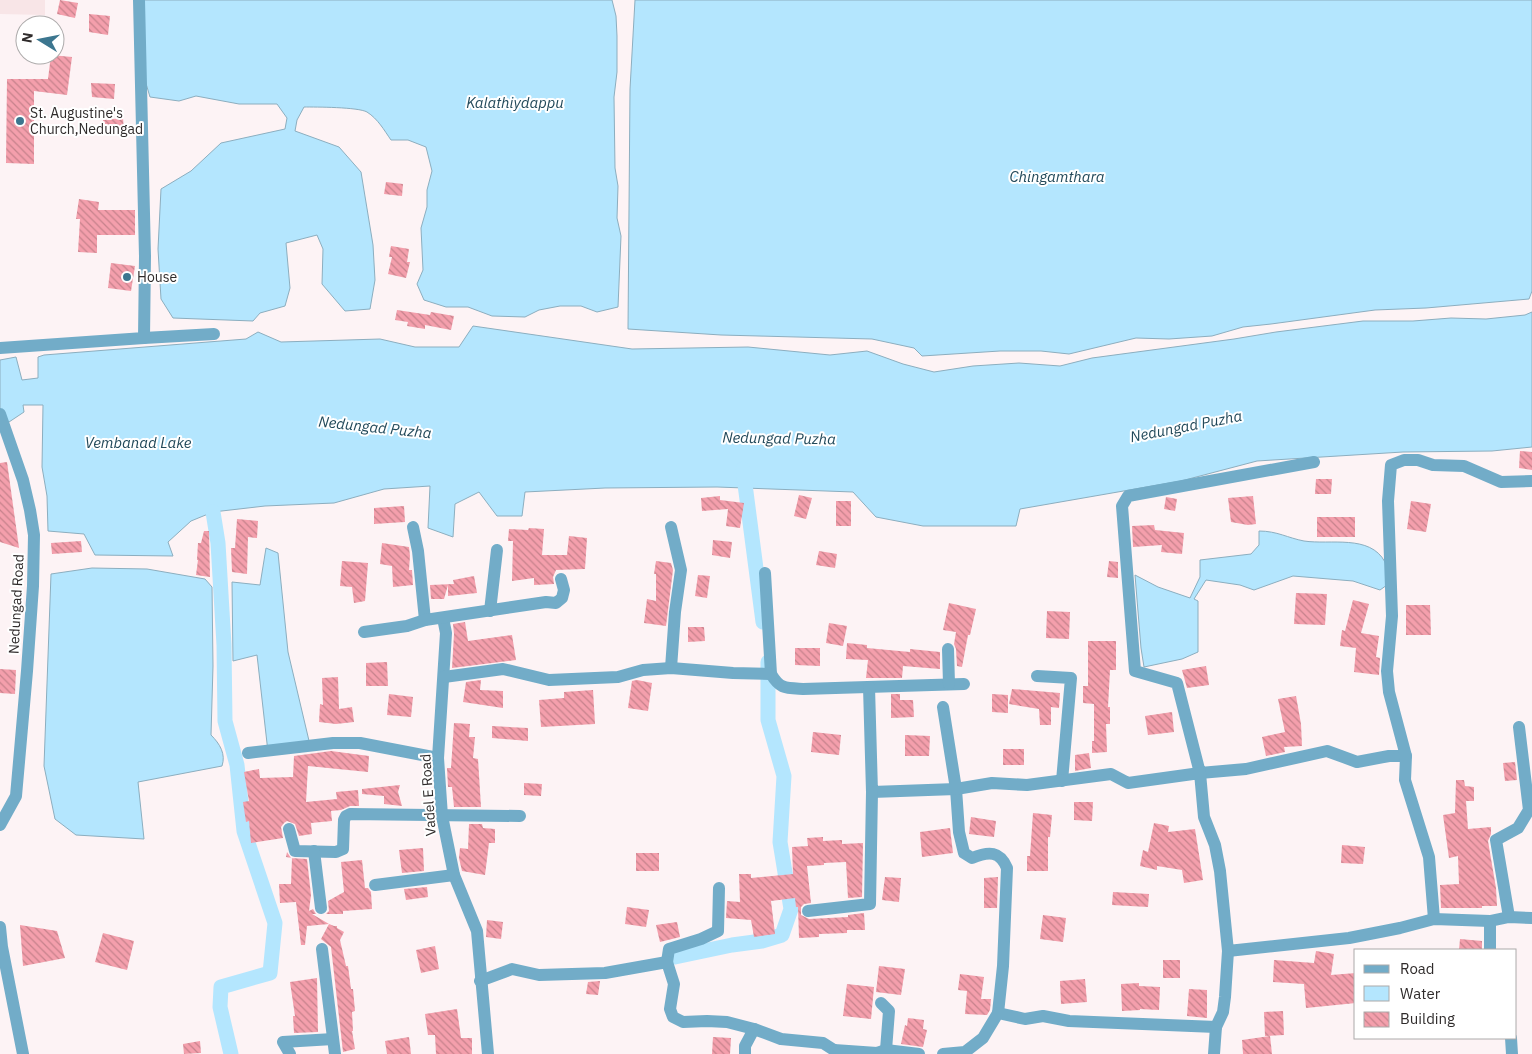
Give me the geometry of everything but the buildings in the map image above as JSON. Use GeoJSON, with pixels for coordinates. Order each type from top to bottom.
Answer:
{"type":"FeatureCollection","features":[{"type":"Feature","properties":{"kind":"street"},"geometry":{"type":"LineString","coordinates":[[139,0],[144,236],[144,338]]}},
{"type":"Feature","properties":{"kind":"street"},"geometry":{"type":"LineString","coordinates":[[0,348],[214,334]]}},
{"type":"Feature","properties":{"kind":"street","name":"Nedungad Road"},"geometry":{"type":"LineString","coordinates":[[0,414],[23,480],[34,535],[33,586],[16,796],[0,825]]}},
{"type":"Feature","properties":{"kind":"street"},"geometry":{"type":"LineString","coordinates":[[1434,919],[1429,857],[1405,780],[1406,756],[1389,692],[1387,671],[1392,616],[1388,501],[1391,465],[1404,460],[1418,460],[1433,465],[1464,466],[1501,482],[1532,481]]}},
{"type":"Feature","properties":{"kind":"street"},"geometry":{"type":"LineString","coordinates":[[1214,1054],[1216,1027],[1222,1012],[1228,951],[1220,871],[1215,845],[1204,817],[1200,773],[1177,683],[1135,670],[1122,506],[1128,496],[1314,462]]}},
{"type":"Feature","properties":{"kind":"street"},"geometry":{"type":"LineString","coordinates":[[413,527],[418,551],[425,620]]}},
{"type":"Feature","properties":{"kind":"street"},"geometry":{"type":"LineString","coordinates":[[671,527],[681,570],[675,612],[671,668]]}},
{"type":"Feature","properties":{"kind":"street"},"geometry":{"type":"LineString","coordinates":[[490,611],[497,550]]}},
{"type":"Feature","properties":{"kind":"street"},"geometry":{"type":"LineString","coordinates":[[765,573],[768,673],[784,688],[964,684]]}},
{"type":"Feature","properties":{"kind":"street"},"geometry":{"type":"LineString","coordinates":[[364,632],[407,626],[425,620],[556,602],[562,598],[564,590],[561,579]]}},
{"type":"Feature","properties":{"kind":"street","name":"Vadel E Road"},"geometry":{"type":"LineString","coordinates":[[443,618],[446,633],[438,758],[442,816],[454,875],[477,931],[488,1054]]}},
{"type":"Feature","properties":{"kind":"street"},"geometry":{"type":"LineString","coordinates":[[948,649],[948,684]]}},
{"type":"Feature","properties":{"kind":"street"},"geometry":{"type":"LineString","coordinates":[[444,678],[503,669],[549,680],[618,677],[643,670],[671,668],[733,673],[768,673]]}},
{"type":"Feature","properties":{"kind":"street"},"geometry":{"type":"LineString","coordinates":[[1037,676],[1071,678],[1062,781]]}},
{"type":"Feature","properties":{"kind":"street"},"geometry":{"type":"LineString","coordinates":[[808,910],[870,904],[872,792],[869,686]]}},
{"type":"Feature","properties":{"kind":"street"},"geometry":{"type":"LineString","coordinates":[[943,707],[956,789],[959,832],[964,853],[972,858],[984,853],[999,855],[1008,868],[1003,966],[998,1013],[983,1038],[965,1052],[944,1054]]}},
{"type":"Feature","properties":{"kind":"street"},"geometry":{"type":"LineString","coordinates":[[1509,917],[1496,840],[1518,828],[1529,810],[1528,774],[1519,727]]}},
{"type":"Feature","properties":{"kind":"street"},"geometry":{"type":"LineString","coordinates":[[248,754],[333,743],[360,743],[438,758]]}},
{"type":"Feature","properties":{"kind":"street"},"geometry":{"type":"LineString","coordinates":[[872,792],[956,789],[992,783],[1027,785],[1111,774],[1128,783],[1246,769],[1327,751],[1357,762],[1389,756],[1406,756]]}},
{"type":"Feature","properties":{"kind":"street"},"geometry":{"type":"LineString","coordinates":[[289,830],[295,851],[340,851],[343,849],[344,820],[350,814],[520,816]]}},
{"type":"Feature","properties":{"kind":"street"},"geometry":{"type":"LineString","coordinates":[[314,851],[321,908]]}},
{"type":"Feature","properties":{"kind":"street"},"geometry":{"type":"LineString","coordinates":[[375,885],[454,875]]}},
{"type":"Feature","properties":{"kind":"street"},"geometry":{"type":"LineString","coordinates":[[719,888],[718,931],[701,939],[669,948],[667,962],[674,984],[670,1009],[673,1017],[683,1022],[727,1022],[781,1039],[823,1043],[834,1052],[877,1053],[886,1050],[919,1054]]}},
{"type":"Feature","properties":{"kind":"street"},"geometry":{"type":"LineString","coordinates":[[1228,951],[1349,938],[1434,919],[1490,921],[1509,917],[1532,918]]}},
{"type":"Feature","properties":{"kind":"street"},"geometry":{"type":"LineString","coordinates":[[1490,921],[1490,949]]}},
{"type":"Feature","properties":{"kind":"street"},"geometry":{"type":"LineString","coordinates":[[0,928],[23,1054]]}},
{"type":"Feature","properties":{"kind":"street"},"geometry":{"type":"LineString","coordinates":[[322,949],[335,1054]]}},
{"type":"Feature","properties":{"kind":"street"},"geometry":{"type":"LineString","coordinates":[[480,981],[512,969],[539,975],[605,973],[667,962]]}},
{"type":"Feature","properties":{"kind":"street"},"geometry":{"type":"LineString","coordinates":[[880,1002],[889,1011],[886,1050]]}},
{"type":"Feature","properties":{"kind":"street"},"geometry":{"type":"LineString","coordinates":[[998,1013],[1025,1019],[1043,1016],[1069,1021],[1216,1027]]}},
{"type":"Feature","properties":{"kind":"street"},"geometry":{"type":"LineString","coordinates":[[745,1054],[745,1046],[754,1029]]}},
{"type":"Feature","properties":{"kind":"street"},"geometry":{"type":"LineString","coordinates":[[290,1054],[283,1042],[333,1039]]}},
{"type":"Feature","properties":{"kind":"street"},"geometry":{"type":"LineString","coordinates":[[1511,1039],[1512,1054]]}},
{"type":"Feature","properties":{"kind":"shaded area"},"geometry":{"type":"Polygon","coordinates":[[[0,0],[45,0],[45,15],[0,14],[0,0]]]}},
{"type":"Feature","properties":{"kind":"water","name":"Kalathiydappu"},"geometry":{"type":"Polygon","coordinates":[[[139,0],[612,0],[616,16],[617,36],[617,72],[614,97],[615,168],[618,186],[617,218],[621,236],[618,307],[597,312],[581,306],[560,306],[539,310],[525,317],[492,316],[468,307],[446,307],[424,300],[417,284],[423,270],[421,228],[427,207],[427,190],[432,171],[426,147],[408,140],[391,140],[374,118],[362,110],[304,107],[297,120],[295,131],[339,147],[361,172],[373,245],[375,280],[370,309],[345,311],[322,284],[323,249],[317,235],[286,243],[290,288],[285,306],[260,313],[253,321],[173,318],[161,299],[158,249],[161,189],[191,171],[221,143],[285,129],[287,118],[277,104],[239,104],[196,96],[179,101],[150,97],[142,70],[139,0]]]}},
{"type":"Feature","properties":{"kind":"water","name":"Chingamthara"},"geometry":{"type":"Polygon","coordinates":[[[635,0],[1532,0],[1532,291],[1529,299],[1426,308],[1375,310],[1243,327],[1212,336],[1169,339],[1136,338],[1069,354],[1041,351],[1000,351],[922,356],[914,348],[872,339],[721,335],[628,329],[630,89],[635,0]]]}},
{"type":"Feature","properties":{"kind":"water","name":"Vembanad Lake"},"geometry":{"type":"Polygon","coordinates":[[[1532,312],[1532,447],[1492,451],[1403,452],[1257,461],[1181,481],[1020,509],[1016,526],[923,526],[876,517],[853,492],[717,487],[605,488],[525,492],[522,516],[497,516],[479,492],[455,504],[453,537],[428,528],[430,486],[384,489],[334,503],[265,506],[213,512],[191,521],[168,542],[173,556],[95,555],[84,534],[48,531],[47,496],[42,467],[43,405],[23,405],[24,412],[0,428],[0,360],[16,357],[22,380],[38,378],[38,357],[44,355],[246,339],[258,332],[281,342],[380,339],[415,347],[459,347],[473,326],[632,349],[748,347],[830,355],[867,351],[903,364],[934,372],[973,366],[1019,363],[1060,366],[1092,358],[1363,321],[1413,321],[1451,318],[1486,319],[1525,315],[1532,312]]]}},
{"type":"Feature","properties":{"kind":"water"},"geometry":{"type":"Polygon","coordinates":[[[1259,531],[1277,533],[1304,541],[1349,542],[1370,547],[1385,562],[1387,585],[1380,590],[1353,581],[1293,576],[1254,590],[1240,585],[1206,580],[1194,599],[1198,601],[1198,652],[1182,659],[1144,667],[1135,575],[1158,587],[1190,598],[1200,577],[1200,560],[1251,554],[1259,545],[1259,531]]]}},
{"type":"Feature","properties":{"kind":"water"},"geometry":{"type":"Polygon","coordinates":[[[266,548],[278,553],[288,652],[310,745],[268,752],[257,655],[233,661],[232,582],[260,585],[266,548]]]}},
{"type":"Feature","properties":{"kind":"water"},"geometry":{"type":"Polygon","coordinates":[[[92,568],[147,569],[205,579],[212,587],[213,666],[211,735],[221,749],[223,757],[222,766],[138,782],[144,839],[76,835],[55,819],[44,766],[51,574],[92,568]]]}},
{"type":"Feature","properties":{"kind":"waterway"},"geometry":{"type":"LineString","coordinates":[[743,469],[763,622]]}},
{"type":"Feature","properties":{"kind":"waterway"},"geometry":{"type":"LineString","coordinates":[[213,512],[218,543],[224,645],[225,721],[237,765],[244,831],[275,923],[270,973],[221,987],[220,1007],[231,1054]]}},
{"type":"Feature","properties":{"kind":"waterway"},"geometry":{"type":"LineString","coordinates":[[675,957],[762,941],[782,935],[791,909],[780,842],[784,776],[768,720],[768,662]]}},
{"type":"Feature","properties":{"kind":"place","name":"St. Augustine's Church,Nedungad"},"geometry":{"type":"Point","coordinates":[20,121]}},
{"type":"Feature","properties":{"kind":"place","name":"House"},"geometry":{"type":"Point","coordinates":[127,277]}},
{"type":"Feature","properties":{"kind":"water label","name":"Nedungad Puzha"},"geometry":{"type":"Point","coordinates":[1186,426]}},
{"type":"Feature","properties":{"kind":"water label","name":"Nedungad Puzha"},"geometry":{"type":"Point","coordinates":[375,427]}},
{"type":"Feature","properties":{"kind":"water label","name":"Nedungad Puzha"},"geometry":{"type":"Point","coordinates":[779,438]}}]}
